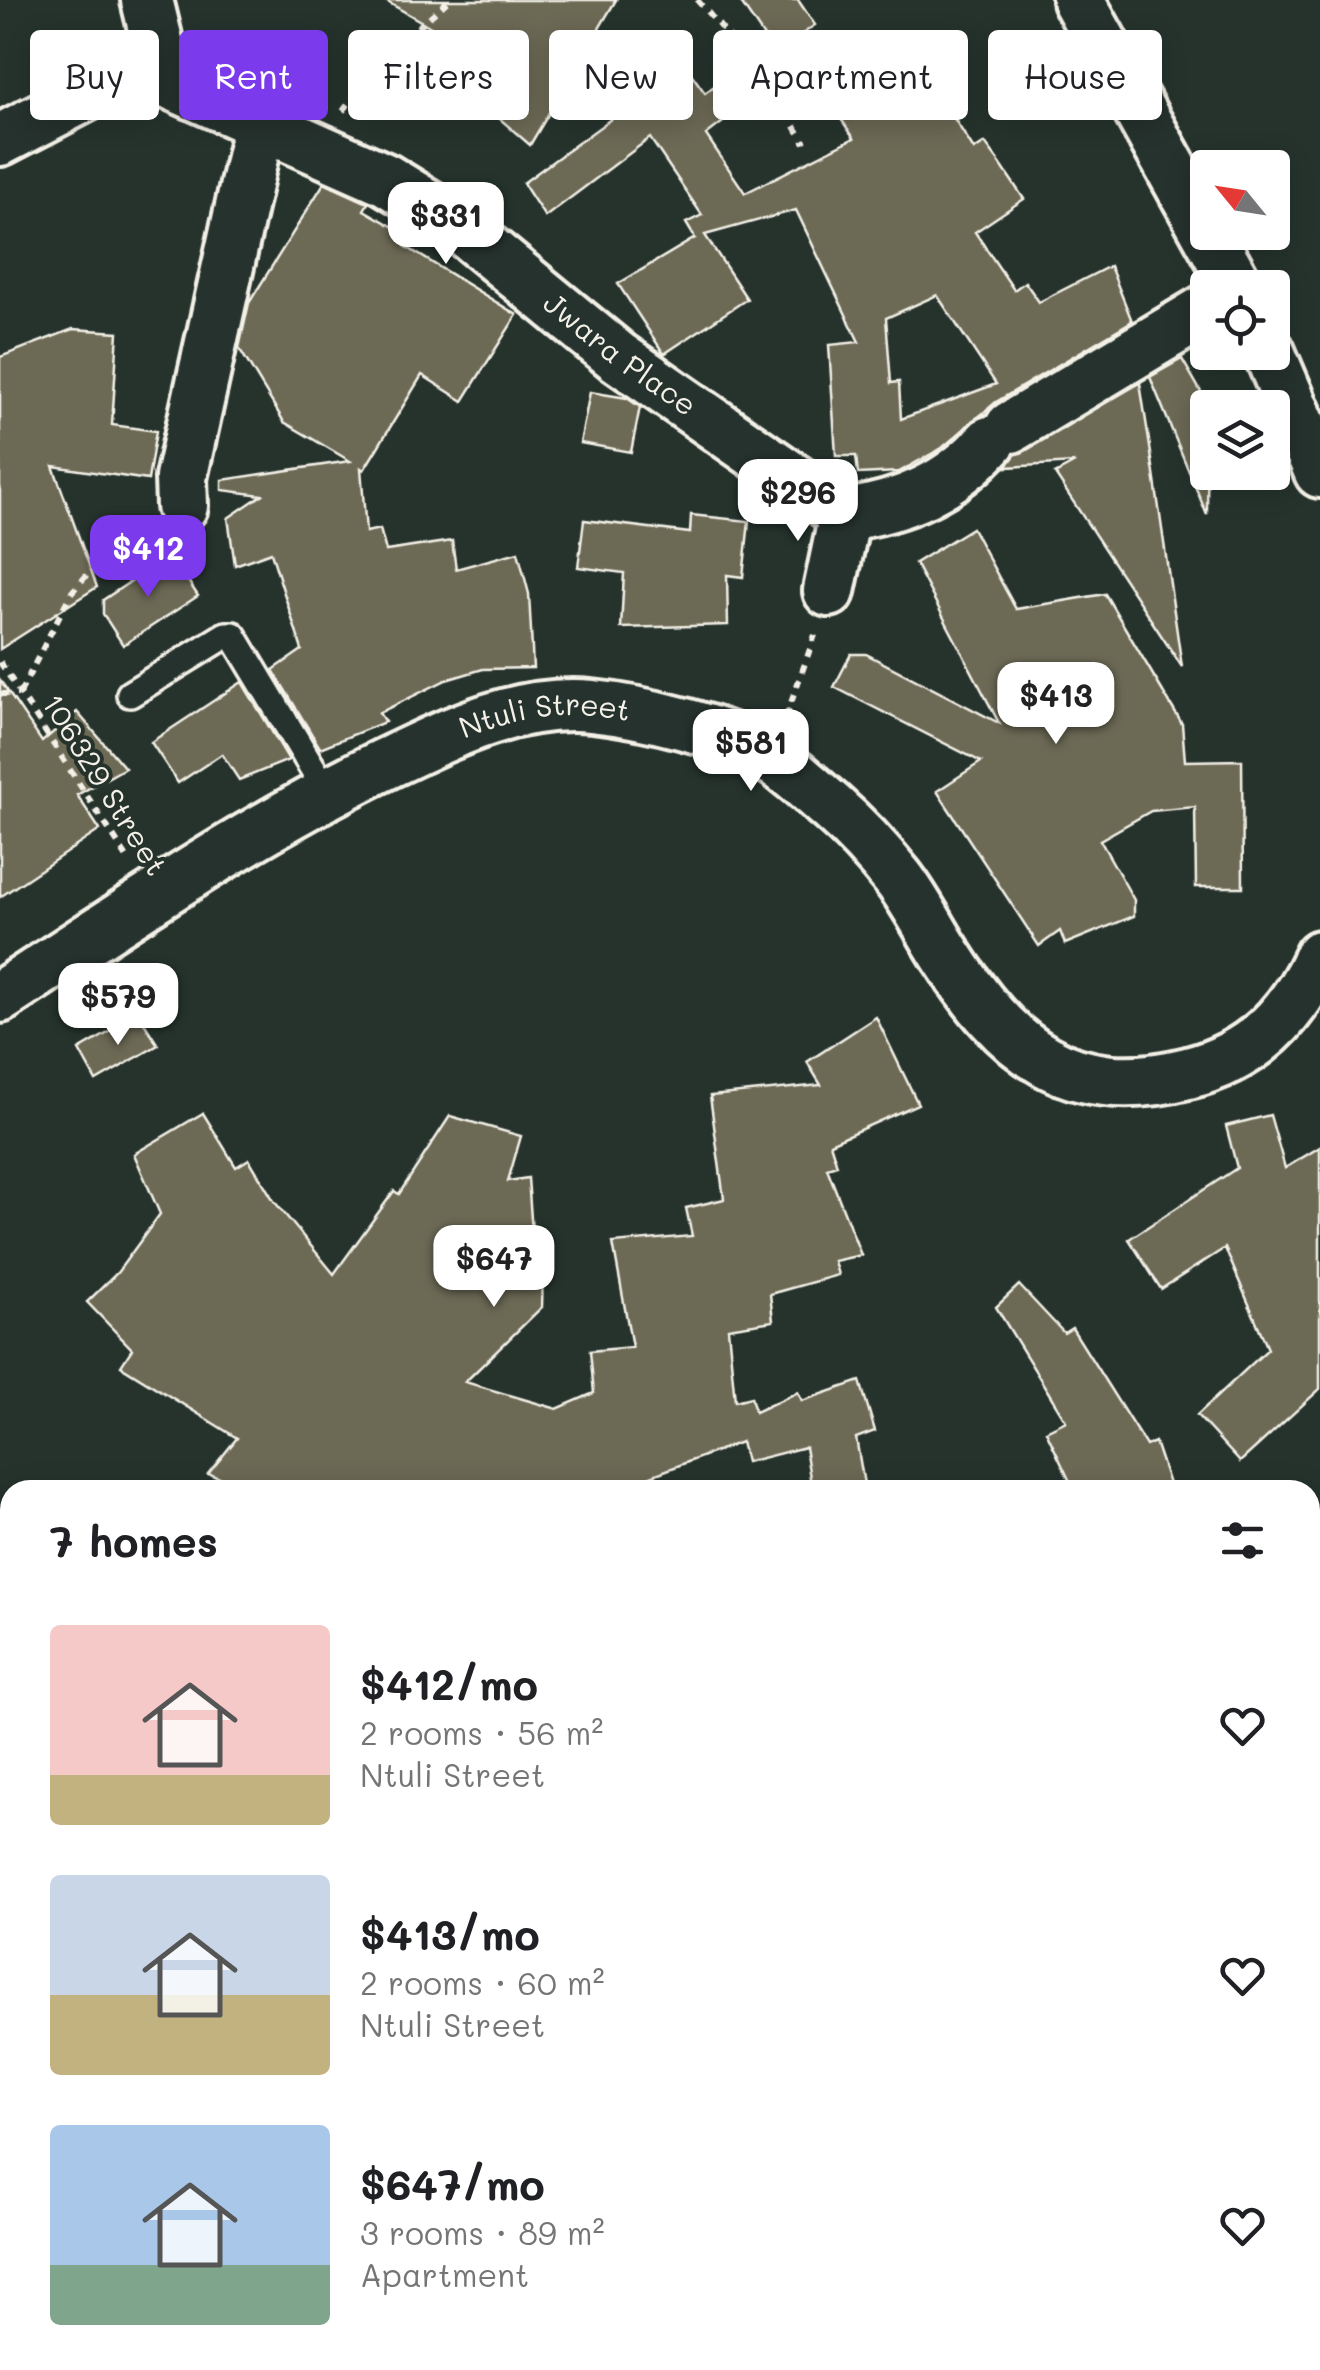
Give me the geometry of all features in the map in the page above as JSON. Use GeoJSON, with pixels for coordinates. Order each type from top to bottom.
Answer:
{"type":"FeatureCollection","features":[{"type":"Feature","properties":{"kind":"street"},"geometry":{"type":"LineString","coordinates":[[0,140],[98,89],[167,82],[147,0]]}},
{"type":"Feature","properties":{"kind":"street"},"geometry":{"type":"LineString","coordinates":[[1078,0],[1228,270]]}},
{"type":"Feature","properties":{"kind":"street","name":"Jwara Place"},"geometry":{"type":"LineString","coordinates":[[167,82],[259,126],[385,178],[450,219],[618,356],[846,515]]}},
{"type":"Feature","properties":{"kind":"street"},"geometry":{"type":"LineString","coordinates":[[182,506],[181,478],[259,126]]}},
{"type":"Feature","properties":{"kind":"street"},"geometry":{"type":"LineString","coordinates":[[829,591],[846,515],[886,510],[924,494],[966,469],[1001,434],[1190,320]]}},
{"type":"Feature","properties":{"kind":"street"},"geometry":{"type":"LineString","coordinates":[[1277,370],[1320,472]]}},
{"type":"Feature","properties":{"kind":"street","name":"Ntuli Street"},"geometry":{"type":"LineString","coordinates":[[0,997],[235,843],[327,792],[453,732],[528,708],[590,706],[669,720],[768,756],[834,810],[898,878],[948,959],[1010,1040],[1056,1070],[1110,1083],[1157,1081],[1215,1066],[1258,1043],[1288,1015],[1320,956]]}},
{"type":"Feature","properties":{"kind":"lane"},"geometry":{"type":"LineString","coordinates":[[130,694],[226,635],[233,636],[327,792]]}},
{"type":"Feature","properties":{"kind":"path"},"geometry":{"type":"LineString","coordinates":[[315,148],[390,52],[449,0]]}},
{"type":"Feature","properties":{"kind":"path"},"geometry":{"type":"LineString","coordinates":[[697,0],[769,83],[805,143]]}},
{"type":"Feature","properties":{"kind":"path"},"geometry":{"type":"LineString","coordinates":[[0,694],[20,694],[71,593],[87,575],[182,506]]}},
{"type":"Feature","properties":{"kind":"path"},"geometry":{"type":"LineString","coordinates":[[768,756],[796,696],[829,591]]}},
{"type":"Feature","properties":{"kind":"path","name":"106329 Street"},"geometry":{"type":"LineString","coordinates":[[0,662],[150,900]]}},
{"type":"Feature","properties":{"kind":"building"},"geometry":{"type":"Polygon","coordinates":[[[384,0],[616,0],[598,30],[549,30],[549,113],[530,145],[501,120],[529,120],[529,30],[436,30],[384,0]]]}},
{"type":"Feature","properties":{"kind":"building"},"geometry":{"type":"Polygon","coordinates":[[[739,0],[798,0],[815,25],[808,30],[759,30],[739,0]]]}},
{"type":"Feature","properties":{"kind":"building"},"geometry":{"type":"Polygon","coordinates":[[[693,76],[705,93],[713,87],[713,120],[726,120],[706,135],[745,193],[854,138],[842,120],[955,120],[974,150],[985,143],[1024,199],[975,232],[1014,290],[1025,282],[1039,302],[1110,266],[1132,321],[996,402],[942,448],[899,472],[858,474],[856,456],[836,456],[829,345],[859,342],[796,210],[705,235],[747,299],[664,354],[618,284],[695,238],[686,223],[702,215],[650,138],[545,217],[523,183],[609,120],[693,120],[693,76]],[[937,295],[886,318],[891,383],[899,382],[901,419],[996,384],[937,295]]]}},
{"type":"Feature","properties":{"kind":"building"},"geometry":{"type":"Polygon","coordinates":[[[324,183],[368,203],[364,210],[411,237],[405,246],[517,315],[463,401],[422,375],[364,470],[361,468],[366,532],[380,529],[386,551],[452,541],[456,569],[518,552],[529,594],[533,668],[483,669],[446,680],[379,713],[385,722],[320,748],[273,670],[302,650],[271,552],[235,565],[228,518],[262,495],[222,490],[222,480],[350,461],[284,422],[239,348],[249,303],[324,183]]]}},
{"type":"Feature","properties":{"kind":"building"},"geometry":{"type":"Polygon","coordinates":[[[73,329],[118,332],[112,425],[156,431],[148,480],[53,466],[97,587],[0,649],[0,357],[73,329]]]}},
{"type":"Feature","properties":{"kind":"building"},"geometry":{"type":"Polygon","coordinates":[[[1182,359],[1200,390],[1190,390],[1190,474],[1150,377],[1182,359]]]}},
{"type":"Feature","properties":{"kind":"building"},"geometry":{"type":"Polygon","coordinates":[[[1140,383],[1182,667],[1055,474],[1075,463],[1006,467],[1015,455],[1140,383]]]}},
{"type":"Feature","properties":{"kind":"building"},"geometry":{"type":"Polygon","coordinates":[[[590,392],[627,398],[640,407],[631,452],[580,443],[590,392]]]}},
{"type":"Feature","properties":{"kind":"building"},"geometry":{"type":"Polygon","coordinates":[[[1197,490],[1207,490],[1207,515],[1197,490]]]}},
{"type":"Feature","properties":{"kind":"building"},"geometry":{"type":"Polygon","coordinates":[[[691,515],[749,521],[743,577],[727,575],[728,625],[621,628],[624,573],[578,567],[584,520],[690,533],[691,515]]]}},
{"type":"Feature","properties":{"kind":"building"},"geometry":{"type":"Polygon","coordinates":[[[972,528],[1016,609],[1105,594],[1182,724],[1185,761],[1242,760],[1243,887],[1196,887],[1195,807],[1151,811],[1100,840],[1134,900],[1134,916],[1065,944],[1060,931],[1039,946],[937,791],[981,762],[834,687],[851,654],[866,654],[999,723],[915,563],[972,528]]]}},
{"type":"Feature","properties":{"kind":"building"},"geometry":{"type":"Polygon","coordinates":[[[161,561],[175,561],[198,596],[123,645],[103,614],[103,600],[161,561]]]}},
{"type":"Feature","properties":{"kind":"building"},"geometry":{"type":"Polygon","coordinates":[[[0,680],[42,742],[77,712],[125,768],[77,795],[100,830],[0,897],[0,680]]]}},
{"type":"Feature","properties":{"kind":"building"},"geometry":{"type":"Polygon","coordinates":[[[242,682],[289,760],[239,780],[222,754],[178,783],[151,742],[242,682]]]}},
{"type":"Feature","properties":{"kind":"building"},"geometry":{"type":"Polygon","coordinates":[[[139,1015],[158,1045],[96,1081],[79,1050],[139,1015]]]}},
{"type":"Feature","properties":{"kind":"building"},"geometry":{"type":"Polygon","coordinates":[[[876,1017],[918,1104],[830,1143],[837,1165],[827,1168],[861,1255],[834,1261],[838,1275],[770,1294],[773,1321],[728,1328],[735,1401],[751,1397],[755,1412],[798,1392],[802,1401],[860,1381],[875,1431],[856,1438],[863,1480],[810,1480],[805,1447],[746,1462],[741,1442],[648,1477],[649,1480],[225,1480],[208,1474],[237,1438],[121,1366],[132,1349],[87,1302],[117,1273],[160,1214],[134,1154],[203,1113],[236,1167],[249,1159],[274,1201],[334,1274],[394,1191],[399,1194],[450,1116],[521,1136],[508,1181],[528,1178],[535,1273],[543,1273],[542,1307],[465,1382],[557,1409],[594,1393],[590,1351],[632,1347],[613,1243],[692,1236],[686,1208],[724,1199],[710,1096],[821,1085],[807,1062],[876,1017]]]}},
{"type":"Feature","properties":{"kind":"building"},"geometry":{"type":"Polygon","coordinates":[[[1270,1115],[1285,1168],[1320,1147],[1320,1389],[1240,1462],[1197,1415],[1268,1349],[1225,1248],[1161,1289],[1129,1239],[1237,1168],[1226,1126],[1270,1115]]]}},
{"type":"Feature","properties":{"kind":"building"},"geometry":{"type":"Polygon","coordinates":[[[1019,1285],[1064,1333],[1072,1328],[1146,1446],[1155,1442],[1168,1480],[1069,1480],[1046,1431],[1066,1421],[996,1307],[1019,1285]]]}}]}
